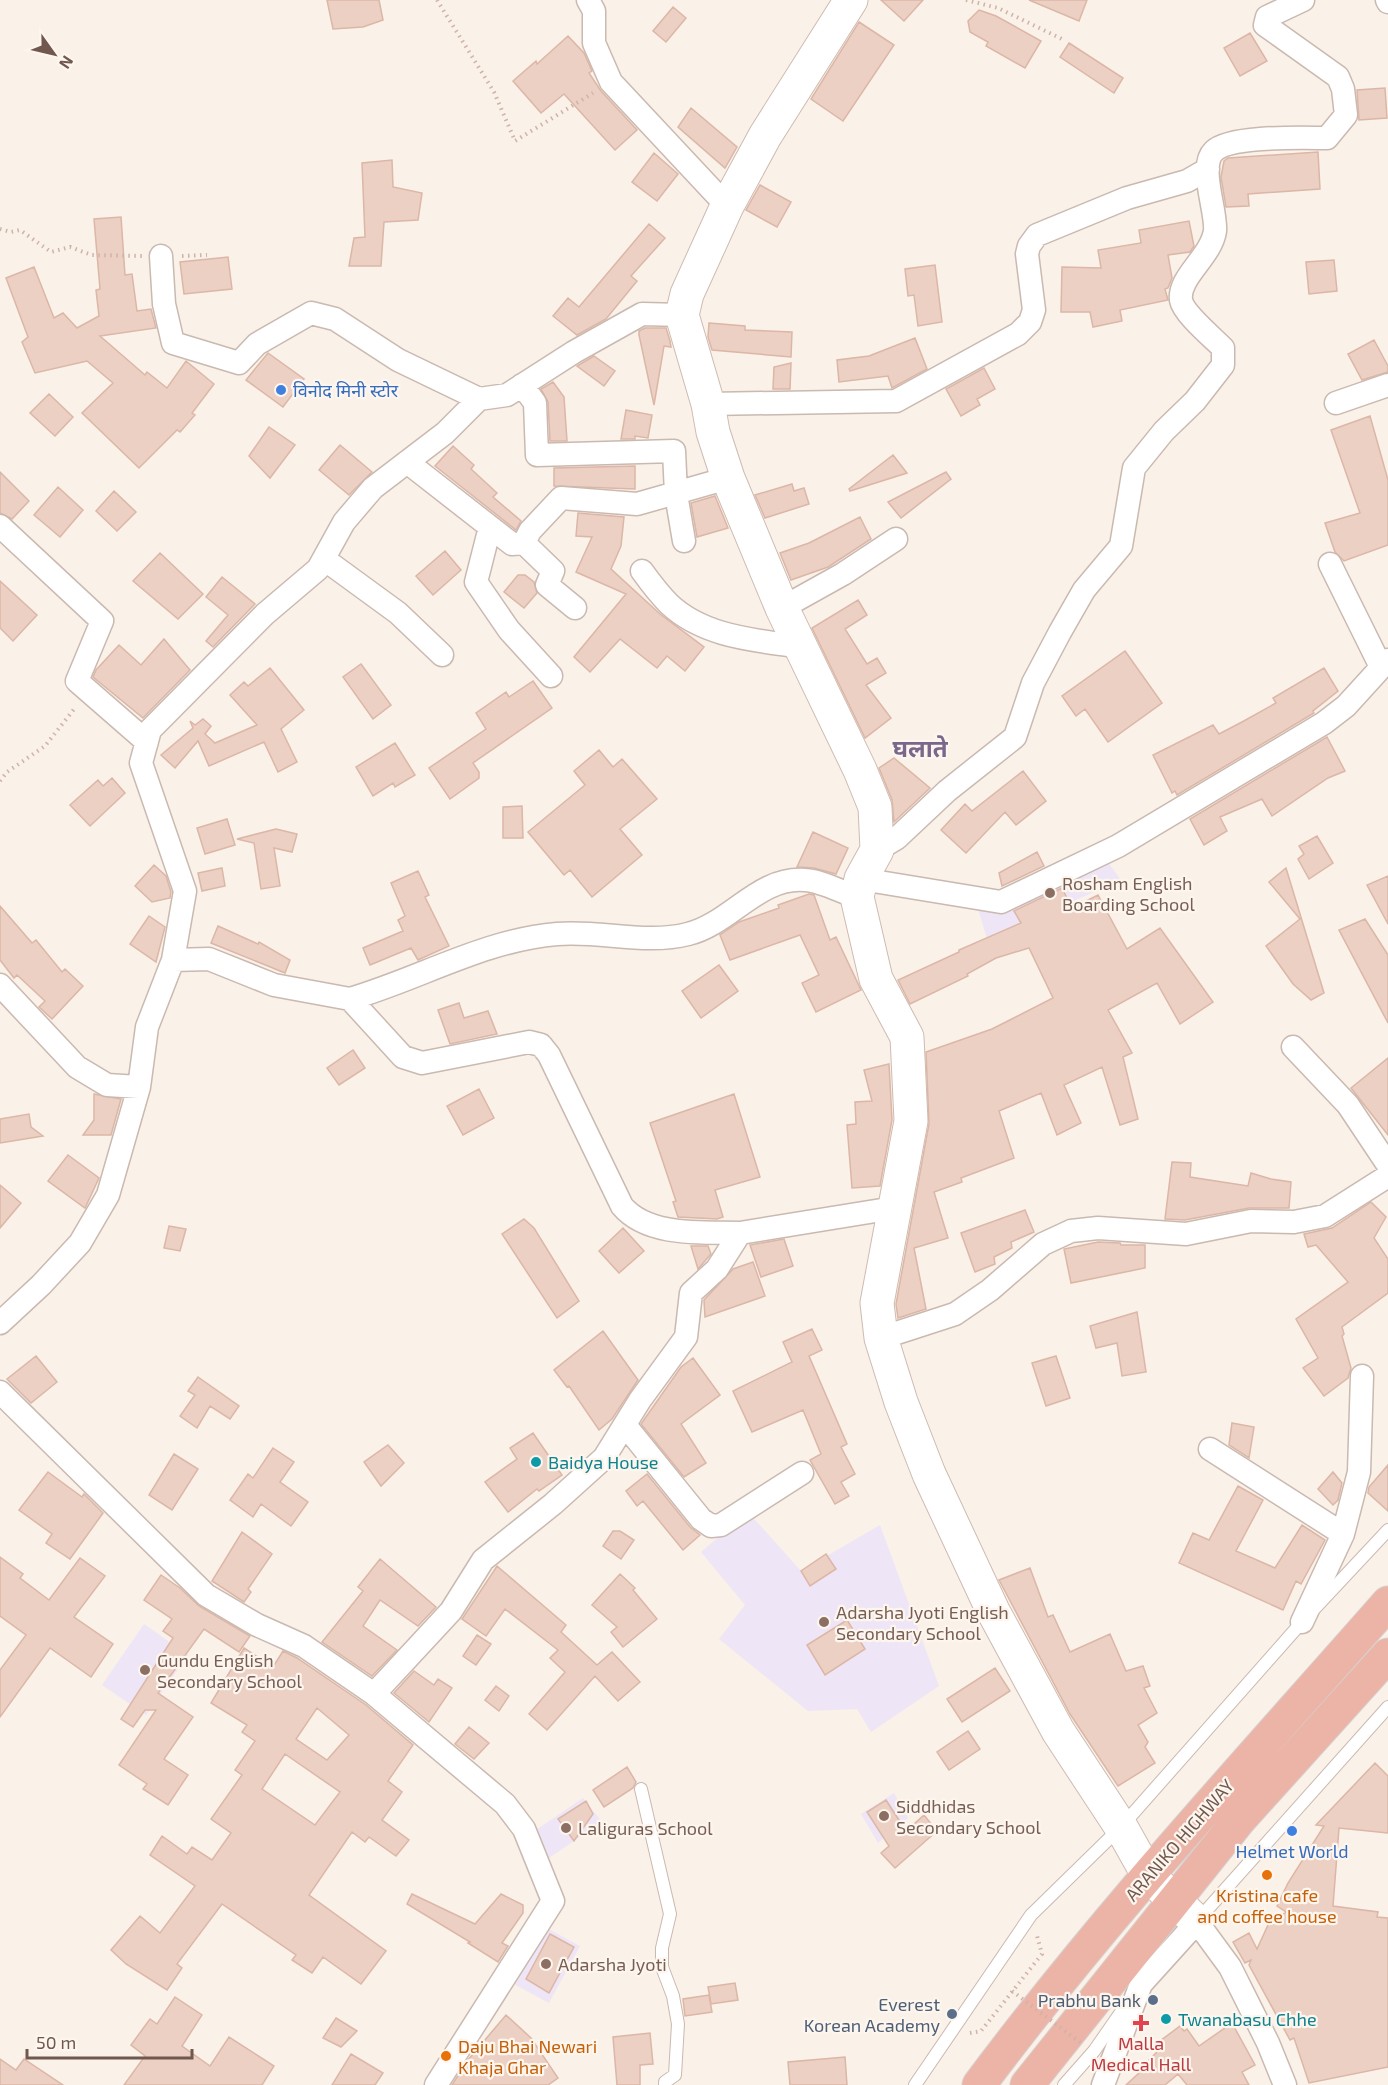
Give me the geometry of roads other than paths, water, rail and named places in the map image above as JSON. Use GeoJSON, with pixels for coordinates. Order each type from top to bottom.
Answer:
{"type":"FeatureCollection","features":[{"type":"Feature","properties":{"kind":"highway","name":"ARANIKO HIGHWAY"},"geometry":{"type":"LineString","coordinates":[[979,2085],[1020,2030],[1148,1875],[1388,1603]]}},
{"type":"Feature","properties":{"kind":"highway","name":"ARANIKO HIGHWAY"},"geometry":{"type":"LineString","coordinates":[[1027,2085],[1186,1910],[1239,1820],[1388,1655]]}},
{"type":"Feature","properties":{"kind":"main road"},"geometry":{"type":"LineString","coordinates":[[851,0],[765,136],[727,206],[687,294],[682,315],[708,404],[713,432],[728,478],[782,608],[860,770],[874,807],[876,850],[859,888],[876,979],[907,1036],[911,1121],[877,1304],[881,1338],[901,1402],[929,1474],[993,1611],[1058,1731],[1148,1875],[1186,1910]]}},
{"type":"Feature","properties":{"kind":"street"},"geometry":{"type":"LineString","coordinates":[[588,0],[594,11],[594,43],[611,82],[727,206]]}},
{"type":"Feature","properties":{"kind":"street"},"geometry":{"type":"LineString","coordinates":[[876,850],[897,838],[947,791],[1015,737],[1033,683],[1060,632],[1084,590],[1121,546],[1134,468],[1164,431],[1195,401],[1223,365],[1223,348],[1184,308],[1181,299],[1184,283],[1210,249],[1215,230],[1208,161],[1214,151],[1223,145],[1272,137],[1327,138],[1346,115],[1343,89],[1338,77],[1265,26],[1267,17],[1303,0]]}},
{"type":"Feature","properties":{"kind":"street"},"geometry":{"type":"LineString","coordinates":[[708,404],[896,401],[1018,334],[1030,322],[1034,310],[1027,254],[1029,246],[1037,235],[1126,198],[1187,181],[1208,169]]}},
{"type":"Feature","properties":{"kind":"street"},"geometry":{"type":"LineString","coordinates":[[161,256],[164,304],[173,343],[239,363],[257,344],[311,313],[335,319],[398,360],[479,399],[507,395],[642,314],[682,315]]}},
{"type":"Feature","properties":{"kind":"street"},"geometry":{"type":"LineString","coordinates":[[522,385],[535,403],[537,454],[674,451],[676,494],[684,541]]}},
{"type":"Feature","properties":{"kind":"street"},"geometry":{"type":"LineString","coordinates":[[1336,403],[1388,385]]}},
{"type":"Feature","properties":{"kind":"street"},"geometry":{"type":"LineString","coordinates":[[0,1323],[41,1285],[80,1243],[108,1195],[124,1148],[139,1087],[147,1027],[173,960],[185,891],[141,764],[150,730],[265,614],[318,569],[344,522],[373,488],[445,433],[479,399]]}},
{"type":"Feature","properties":{"kind":"street"},"geometry":{"type":"LineString","coordinates":[[407,462],[512,544],[524,543],[553,571],[547,585],[575,608]]}},
{"type":"Feature","properties":{"kind":"street"},"geometry":{"type":"LineString","coordinates":[[524,543],[530,531],[561,498],[637,504],[728,478]]}},
{"type":"Feature","properties":{"kind":"street"},"geometry":{"type":"LineString","coordinates":[[0,526],[102,621],[77,681],[147,742]]}},
{"type":"Feature","properties":{"kind":"street"},"geometry":{"type":"LineString","coordinates":[[490,527],[476,582],[509,630],[551,676]]}},
{"type":"Feature","properties":{"kind":"street"},"geometry":{"type":"LineString","coordinates":[[782,608],[843,574],[896,539]]}},
{"type":"Feature","properties":{"kind":"street"},"geometry":{"type":"LineString","coordinates":[[324,559],[398,613],[442,655]]}},
{"type":"Feature","properties":{"kind":"street"},"geometry":{"type":"LineString","coordinates":[[173,960],[209,960],[274,984],[350,999],[394,986],[479,950],[557,933],[654,938],[689,934],[711,924],[778,882],[807,880],[859,888],[1001,902],[1118,846],[1324,723],[1346,706],[1384,662],[1330,564]]}},
{"type":"Feature","properties":{"kind":"street"},"geometry":{"type":"LineString","coordinates":[[642,571],[669,604],[691,620],[724,634],[801,647]]}},
{"type":"Feature","properties":{"kind":"street"},"geometry":{"type":"LineString","coordinates":[[0,985],[77,1067],[107,1085],[139,1087]]}},
{"type":"Feature","properties":{"kind":"street"},"geometry":{"type":"LineString","coordinates":[[350,999],[403,1057],[422,1063],[529,1042],[541,1045],[549,1055],[622,1206],[639,1221],[685,1232],[740,1233],[894,1208]]}},
{"type":"Feature","properties":{"kind":"street"},"geometry":{"type":"LineString","coordinates":[[1293,1047],[1348,1105],[1388,1165]]}},
{"type":"Feature","properties":{"kind":"street"},"geometry":{"type":"LineString","coordinates":[[881,1338],[955,1314],[990,1290],[1043,1244],[1071,1231],[1098,1228],[1186,1234],[1251,1221],[1294,1222],[1325,1216],[1388,1176]]}},
{"type":"Feature","properties":{"kind":"street"},"geometry":{"type":"LineString","coordinates":[[374,1694],[451,1611],[483,1560],[553,1504],[604,1458],[686,1337],[691,1293],[717,1269],[740,1233]]}},
{"type":"Feature","properties":{"kind":"street"},"geometry":{"type":"LineString","coordinates":[[1302,1622],[1343,1534],[1359,1473],[1362,1376]]}},
{"type":"Feature","properties":{"kind":"street"},"geometry":{"type":"LineString","coordinates":[[0,1392],[206,1595],[257,1624],[304,1646],[374,1694],[505,1804],[524,1829],[554,1901],[436,2085]]}},
{"type":"Feature","properties":{"kind":"street"},"geometry":{"type":"LineString","coordinates":[[625,1425],[701,1519],[711,1526],[721,1525],[801,1473]]}},
{"type":"Feature","properties":{"kind":"street"},"geometry":{"type":"LineString","coordinates":[[1210,1449],[1343,1534]]}},
{"type":"Feature","properties":{"kind":"street"},"geometry":{"type":"LineString","coordinates":[[1103,2085],[1142,1984],[1186,1910],[1230,1967],[1268,2043],[1285,2085]]}},
{"type":"Feature","properties":{"kind":"lane"},"geometry":{"type":"LineString","coordinates":[[915,2085],[1031,1915],[1120,1827],[1302,1622],[1388,1530]]}},
{"type":"Feature","properties":{"kind":"lane"},"geometry":{"type":"LineString","coordinates":[[1186,1910],[1388,1707]]}},
{"type":"Feature","properties":{"kind":"lane"},"geometry":{"type":"LineString","coordinates":[[641,1789],[670,1914],[662,1948],[662,1967],[673,1996],[678,2024],[675,2076],[664,2082],[664,2085]]}},
{"type":"Feature","properties":{"kind":"lane"},"geometry":{"type":"LineString","coordinates":[[1064,2085],[1094,2051],[1142,1984]]}},
{"type":"Feature","properties":{"kind":"place","name":"विनोद मिनी स्टोर"},"geometry":{"type":"Point","coordinates":[281,390]}},
{"type":"Feature","properties":{"kind":"place","name":"Rosham English Boarding School"},"geometry":{"type":"Point","coordinates":[1050,893]}},
{"type":"Feature","properties":{"kind":"place","name":"Baidya House"},"geometry":{"type":"Point","coordinates":[536,1462]}},
{"type":"Feature","properties":{"kind":"place","name":"Adarsha Jyoti English Secondary School"},"geometry":{"type":"Point","coordinates":[824,1622]}},
{"type":"Feature","properties":{"kind":"place","name":"Gundu English Secondary School"},"geometry":{"type":"Point","coordinates":[145,1670]}},
{"type":"Feature","properties":{"kind":"place","name":"Siddhidas Secondary School"},"geometry":{"type":"Point","coordinates":[884,1816]}},
{"type":"Feature","properties":{"kind":"place","name":"Laliguras School"},"geometry":{"type":"Point","coordinates":[566,1828]}},
{"type":"Feature","properties":{"kind":"place","name":"Helmet World"},"geometry":{"type":"Point","coordinates":[1292,1831]}},
{"type":"Feature","properties":{"kind":"place","name":"Kristina cafe and coffee house"},"geometry":{"type":"Point","coordinates":[1267,1875]}},
{"type":"Feature","properties":{"kind":"place","name":"Adarsha Jyoti"},"geometry":{"type":"Point","coordinates":[546,1964]}},
{"type":"Feature","properties":{"kind":"place","name":"Prabhu Bank"},"geometry":{"type":"Point","coordinates":[1153,2000]}},
{"type":"Feature","properties":{"kind":"place","name":"Everest Korean Academy"},"geometry":{"type":"Point","coordinates":[952,2014]}},
{"type":"Feature","properties":{"kind":"place","name":"Twanabasu Chhe"},"geometry":{"type":"Point","coordinates":[1166,2019]}},
{"type":"Feature","properties":{"kind":"place","name":"Malla Medical Hall"},"geometry":{"type":"Point","coordinates":[1141,2023]}},
{"type":"Feature","properties":{"kind":"place","name":"Daju Bhai Newari Khaja Ghar"},"geometry":{"type":"Point","coordinates":[446,2056]}},
{"type":"Feature","properties":{"kind":"district","name":"घलाते"},"geometry":{"type":"Point","coordinates":[920,747]}}]}
